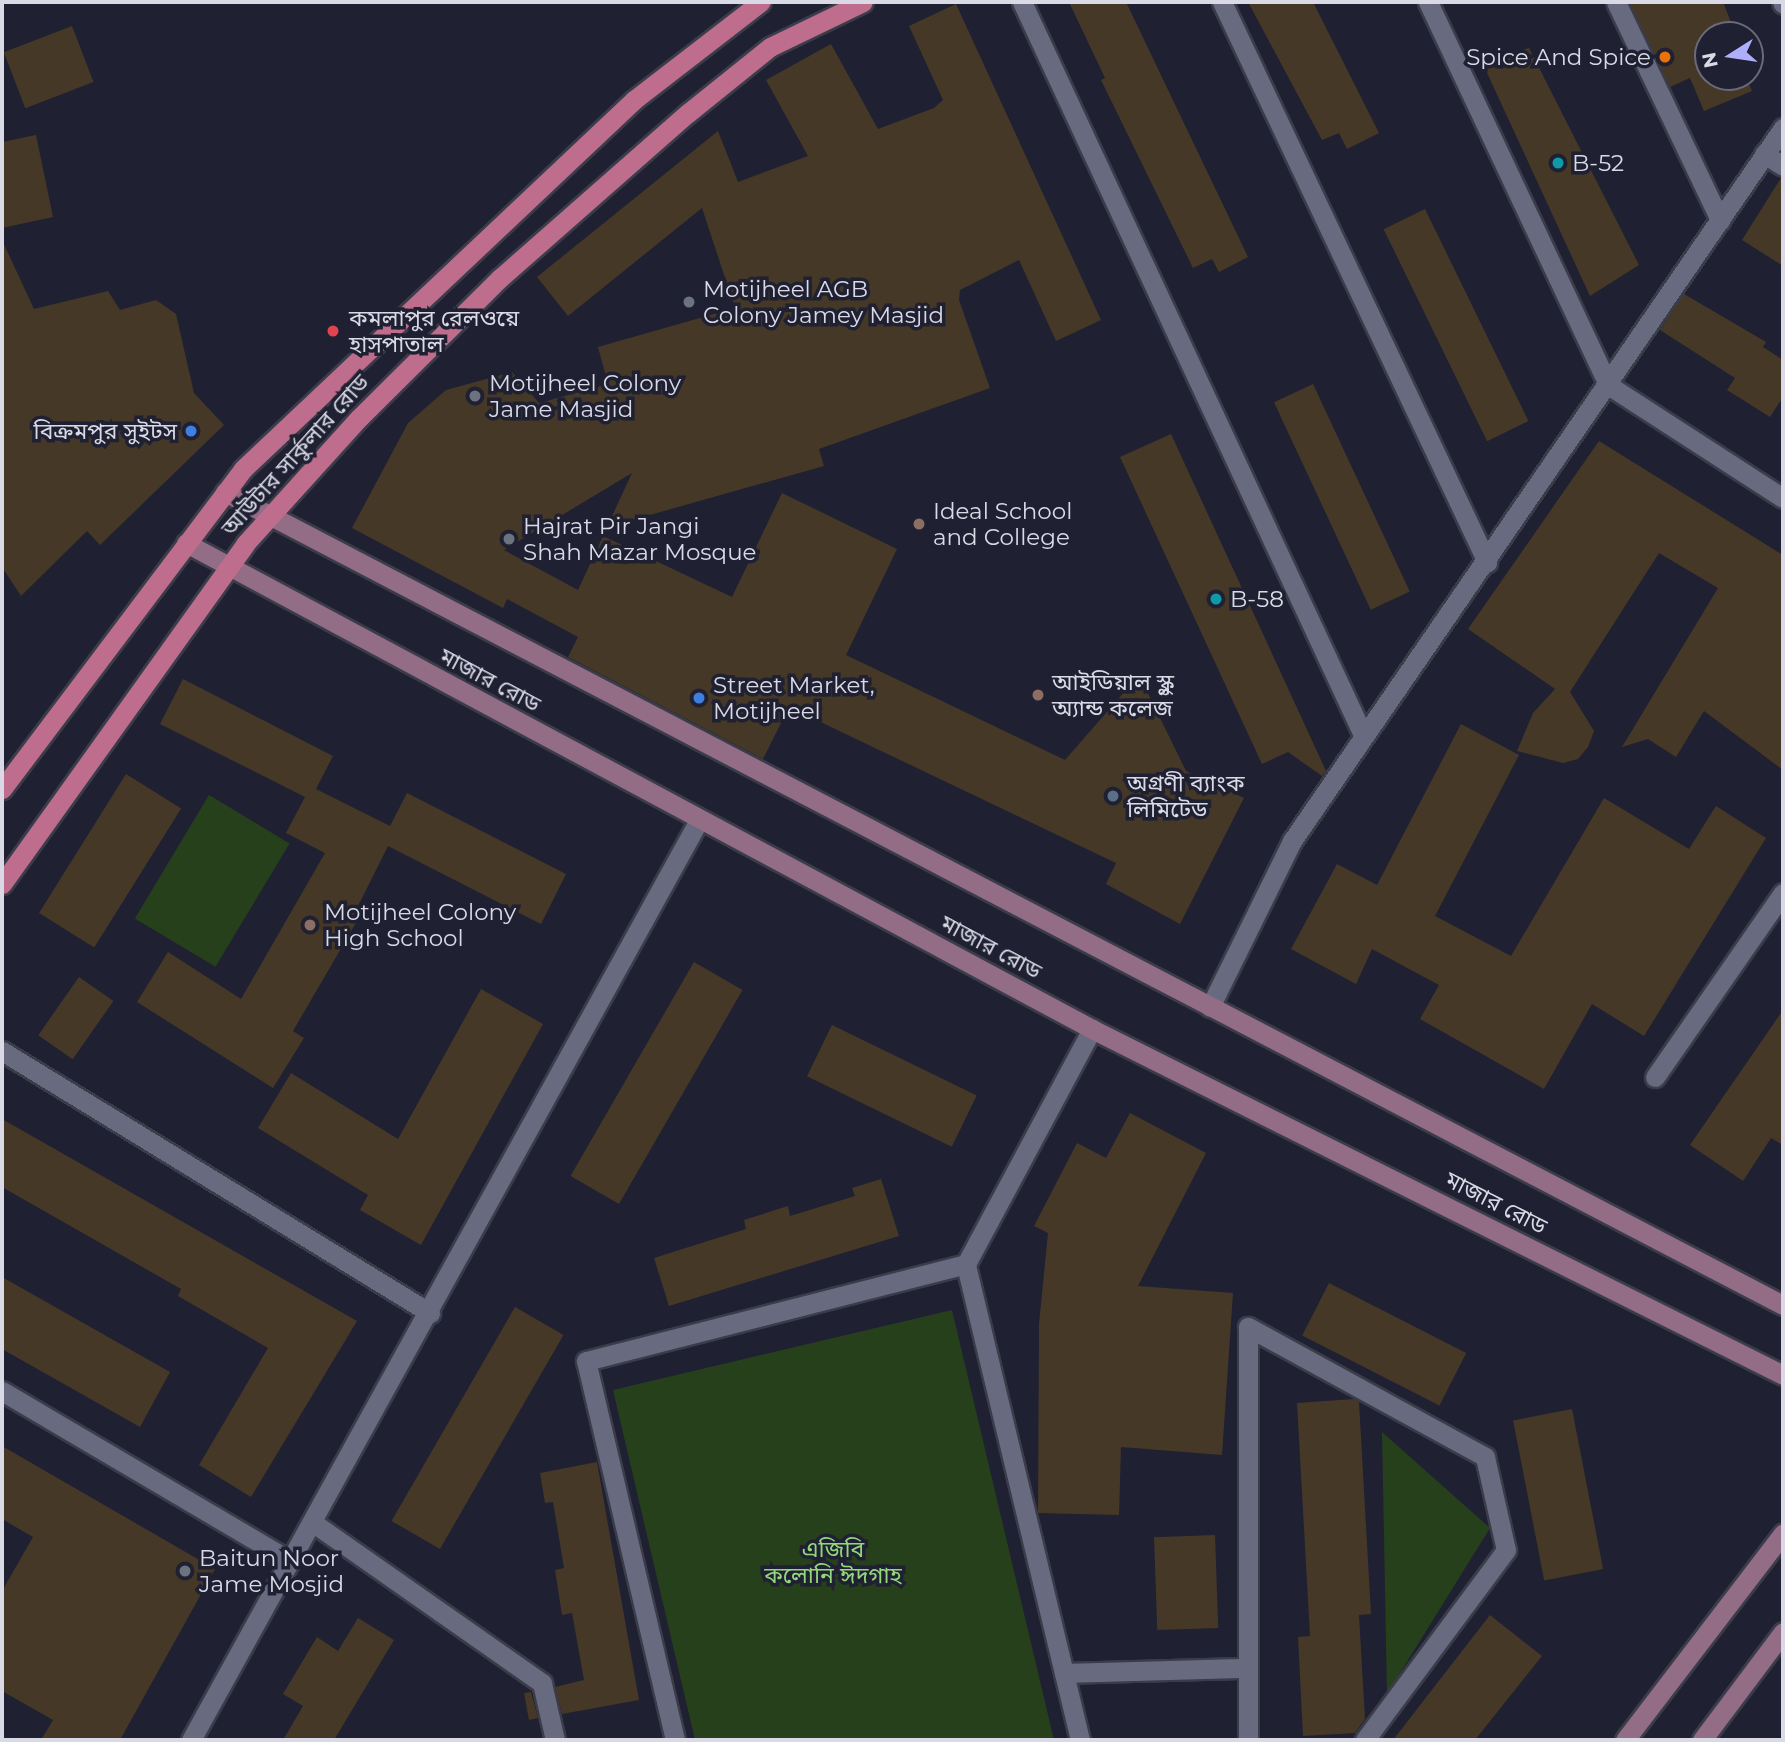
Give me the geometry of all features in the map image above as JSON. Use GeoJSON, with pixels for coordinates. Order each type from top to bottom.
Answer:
{"type":"FeatureCollection","features":[{"type":"Feature","properties":{"kind":"main road","name":"আউটার সার্কুলার রোড"},"geometry":{"type":"LineString","coordinates":[[2,789],[225,492],[323,390],[634,100],[761,2]]}},
{"type":"Feature","properties":{"kind":"main road","name":"আউটার সার্কুলার রোড"},"geometry":{"type":"LineString","coordinates":[[2,884],[227,568],[268,516],[500,278],[688,113],[770,47],[863,2]]}},
{"type":"Feature","properties":{"kind":"main road","name":"মাজার রোড"},"geometry":{"type":"LineString","coordinates":[[225,492],[1783,1305]]}},
{"type":"Feature","properties":{"kind":"main road","name":"মাজার রোড"},"geometry":{"type":"LineString","coordinates":[[186,543],[227,568],[1092,1029],[1783,1374]]}},
{"type":"Feature","properties":{"kind":"main road"},"geometry":{"type":"LineString","coordinates":[[1625,1740],[1783,1533]]}},
{"type":"Feature","properties":{"kind":"main road"},"geometry":{"type":"LineString","coordinates":[[1702,1740],[1783,1632]]}},
{"type":"Feature","properties":{"kind":"street"},"geometry":{"type":"LineString","coordinates":[[1023,2],[1363,735]]}},
{"type":"Feature","properties":{"kind":"street"},"geometry":{"type":"LineString","coordinates":[[1222,2],[1486,562]]}},
{"type":"Feature","properties":{"kind":"street"},"geometry":{"type":"LineString","coordinates":[[1429,2],[1608,385],[1783,498]]}},
{"type":"Feature","properties":{"kind":"street"},"geometry":{"type":"LineString","coordinates":[[1616,2],[1720,220]]}},
{"type":"Feature","properties":{"kind":"street"},"geometry":{"type":"LineString","coordinates":[[1210,1007],[1292,841],[1783,128]]}},
{"type":"Feature","properties":{"kind":"street"},"geometry":{"type":"LineString","coordinates":[[1764,154],[1783,166]]}},
{"type":"Feature","properties":{"kind":"street"},"geometry":{"type":"LineString","coordinates":[[191,1740],[430,1312],[699,820]]}},
{"type":"Feature","properties":{"kind":"street"},"geometry":{"type":"LineString","coordinates":[[1655,1077],[1783,893]]}},
{"type":"Feature","properties":{"kind":"street"},"geometry":{"type":"LineString","coordinates":[[1080,1740],[966,1264],[1092,1029]]}},
{"type":"Feature","properties":{"kind":"street"},"geometry":{"type":"LineString","coordinates":[[2,1051],[430,1312]]}},
{"type":"Feature","properties":{"kind":"street"},"geometry":{"type":"LineString","coordinates":[[674,1740],[586,1361],[966,1264]]}},
{"type":"Feature","properties":{"kind":"street"},"geometry":{"type":"LineString","coordinates":[[1248,1740],[1248,1326],[1485,1457],[1506,1550],[1365,1740]]}},
{"type":"Feature","properties":{"kind":"street"},"geometry":{"type":"LineString","coordinates":[[2,1391],[291,1561]]}},
{"type":"Feature","properties":{"kind":"street"},"geometry":{"type":"LineString","coordinates":[[312,1522],[542,1683],[555,1740]]}},
{"type":"Feature","properties":{"kind":"street"},"geometry":{"type":"LineString","coordinates":[[1064,1673],[1248,1668]]}},
{"type":"Feature","properties":{"kind":"green space"},"geometry":{"type":"Polygon","coordinates":[[[209,795],[290,843],[215,967],[135,918],[209,795]]]}},
{"type":"Feature","properties":{"kind":"green space","name":"এজিবি কলোনি ঈদগাহ"},"geometry":{"type":"Polygon","coordinates":[[[952,1310],[1054,1740],[695,1740],[613,1390],[952,1310]]]}},
{"type":"Feature","properties":{"kind":"green space"},"geometry":{"type":"Polygon","coordinates":[[[1382,1432],[1490,1528],[1387,1694],[1382,1432]]]}},
{"type":"Feature","properties":{"kind":"building"},"geometry":{"type":"Polygon","coordinates":[[[1069,2],[1126,2],[1248,257],[1219,272],[1212,259],[1193,268],[1101,80],[1105,78],[1069,2]]]}},
{"type":"Feature","properties":{"kind":"building"},"geometry":{"type":"Polygon","coordinates":[[[1248,2],[1313,2],[1379,133],[1347,149],[1339,133],[1322,140],[1248,2]]]}},
{"type":"Feature","properties":{"kind":"building"},"geometry":{"type":"Polygon","coordinates":[[[1629,2],[1723,2],[1730,21],[1694,21],[1694,87],[1690,78],[1670,87],[1629,2]]]}},
{"type":"Feature","properties":{"kind":"building"},"geometry":{"type":"Polygon","coordinates":[[[956,4],[1101,320],[1056,341],[1019,260],[960,290],[959,300],[990,388],[819,449],[824,466],[607,527],[632,473],[504,550],[578,590],[603,536],[732,597],[782,493],[897,549],[846,655],[1065,760],[1139,675],[1186,771],[1244,798],[1180,924],[1106,884],[1116,863],[789,707],[763,759],[568,657],[578,637],[507,599],[503,608],[352,528],[408,423],[446,390],[512,372],[539,403],[608,384],[598,347],[735,308],[702,208],[568,316],[537,277],[718,131],[738,182],[808,156],[766,80],[831,44],[878,129],[934,108],[943,100],[909,26],[956,4]]]}},
{"type":"Feature","properties":{"kind":"building"},"geometry":{"type":"Polygon","coordinates":[[[72,26],[94,82],[25,108],[4,52],[72,26]]]}},
{"type":"Feature","properties":{"kind":"building","name":"B-52"},"geometry":{"type":"Polygon","coordinates":[[[1529,48],[1639,265],[1590,296],[1482,62],[1529,48]]]}},
{"type":"Feature","properties":{"kind":"building"},"geometry":{"type":"Polygon","coordinates":[[[1696,91],[1752,91],[1704,111],[1696,91]]]}},
{"type":"Feature","properties":{"kind":"building"},"geometry":{"type":"Polygon","coordinates":[[[36,135],[53,217],[2,228],[2,142],[36,135]]]}},
{"type":"Feature","properties":{"kind":"building"},"geometry":{"type":"Polygon","coordinates":[[[1783,178],[1783,266],[1742,240],[1783,178]]]}},
{"type":"Feature","properties":{"kind":"building"},"geometry":{"type":"Polygon","coordinates":[[[1425,209],[1528,421],[1487,441],[1384,229],[1425,209]]]}},
{"type":"Feature","properties":{"kind":"building"},"geometry":{"type":"Polygon","coordinates":[[[2,240],[34,309],[108,291],[120,310],[156,300],[176,314],[194,393],[224,425],[100,545],[87,531],[21,596],[2,567],[2,240]]]}},
{"type":"Feature","properties":{"kind":"building"},"geometry":{"type":"Polygon","coordinates":[[[1684,294],[1766,342],[1763,347],[1783,360],[1783,397],[1770,417],[1727,390],[1735,378],[1660,330],[1684,294]]]}},
{"type":"Feature","properties":{"kind":"building"},"geometry":{"type":"Polygon","coordinates":[[[1313,384],[1410,592],[1371,610],[1274,402],[1313,384]]]}},
{"type":"Feature","properties":{"kind":"building","name":"B-58"},"geometry":{"type":"Polygon","coordinates":[[[1171,434],[1326,771],[1322,776],[1288,752],[1262,764],[1120,457],[1171,434]]]}},
{"type":"Feature","properties":{"kind":"building"},"geometry":{"type":"Polygon","coordinates":[[[1599,441],[1783,555],[1783,770],[1704,711],[1676,757],[1648,739],[1622,747],[1718,588],[1659,553],[1570,692],[1594,731],[1588,747],[1578,759],[1563,763],[1517,751],[1533,713],[1555,689],[1468,629],[1599,441]]]}},
{"type":"Feature","properties":{"kind":"building"},"geometry":{"type":"Polygon","coordinates":[[[183,679],[333,756],[316,789],[390,826],[407,793],[566,874],[541,924],[388,846],[352,918],[357,921],[293,1031],[304,1038],[273,1088],[137,1002],[168,952],[241,999],[325,853],[286,833],[305,797],[160,724],[183,679]]]}},
{"type":"Feature","properties":{"kind":"building"},"geometry":{"type":"Polygon","coordinates":[[[1461,724],[1519,755],[1435,916],[1511,956],[1604,798],[1689,849],[1716,806],[1766,838],[1644,1036],[1592,1004],[1544,1089],[1420,1019],[1439,985],[1372,949],[1356,984],[1291,949],[1337,864],[1377,885],[1461,724]]]}},
{"type":"Feature","properties":{"kind":"building"},"geometry":{"type":"Polygon","coordinates":[[[126,774],[181,808],[94,948],[39,913],[126,774]]]}},
{"type":"Feature","properties":{"kind":"building"},"geometry":{"type":"Polygon","coordinates":[[[694,962],[742,990],[619,1204],[571,1176],[694,962]]]}},
{"type":"Feature","properties":{"kind":"building"},"geometry":{"type":"Polygon","coordinates":[[[79,977],[113,1001],[73,1059],[38,1035],[79,977]]]}},
{"type":"Feature","properties":{"kind":"building"},"geometry":{"type":"Polygon","coordinates":[[[481,989],[543,1024],[421,1245],[360,1210],[368,1195],[258,1128],[291,1073],[398,1139],[481,989]]]}},
{"type":"Feature","properties":{"kind":"building"},"geometry":{"type":"Polygon","coordinates":[[[1783,1010],[1783,1145],[1771,1138],[1743,1181],[1690,1145],[1783,1010]]]}},
{"type":"Feature","properties":{"kind":"building"},"geometry":{"type":"Polygon","coordinates":[[[832,1025],[977,1096],[952,1147],[807,1076],[832,1025]]]}},
{"type":"Feature","properties":{"kind":"building"},"geometry":{"type":"Polygon","coordinates":[[[1130,1113],[1206,1153],[1138,1286],[1233,1293],[1222,1455],[1121,1447],[1119,1515],[1038,1513],[1039,1324],[1048,1233],[1034,1226],[1077,1143],[1106,1158],[1130,1113]]]}},
{"type":"Feature","properties":{"kind":"building"},"geometry":{"type":"Polygon","coordinates":[[[2,1119],[357,1321],[251,1497],[199,1465],[268,1348],[178,1296],[181,1289],[2,1187],[2,1119]]]}},
{"type":"Feature","properties":{"kind":"building"},"geometry":{"type":"Polygon","coordinates":[[[881,1179],[899,1236],[669,1306],[654,1258],[746,1229],[744,1220],[788,1206],[790,1216],[855,1196],[852,1188],[881,1179]]]}},
{"type":"Feature","properties":{"kind":"building"},"geometry":{"type":"Polygon","coordinates":[[[2,1277],[170,1372],[140,1427],[2,1349],[2,1277]]]}},
{"type":"Feature","properties":{"kind":"building"},"geometry":{"type":"Polygon","coordinates":[[[1329,1283],[1466,1353],[1439,1405],[1302,1336],[1329,1283]]]}},
{"type":"Feature","properties":{"kind":"building"},"geometry":{"type":"Polygon","coordinates":[[[515,1307],[563,1335],[440,1549],[392,1521],[515,1307]]]}},
{"type":"Feature","properties":{"kind":"building"},"geometry":{"type":"Polygon","coordinates":[[[1354,1399],[1359,1402],[1371,1614],[1359,1615],[1365,1719],[1355,1733],[1303,1736],[1298,1637],[1310,1636],[1297,1403],[1354,1399]]]}},
{"type":"Feature","properties":{"kind":"building"},"geometry":{"type":"Polygon","coordinates":[[[1572,1409],[1603,1569],[1544,1580],[1513,1420],[1572,1409]]]}},
{"type":"Feature","properties":{"kind":"building"},"geometry":{"type":"Polygon","coordinates":[[[2,1446],[215,1569],[120,1740],[41,1740],[53,1720],[2,1691],[2,1591],[33,1537],[2,1519],[2,1446]]]}},
{"type":"Feature","properties":{"kind":"building"},"geometry":{"type":"Polygon","coordinates":[[[597,1462],[639,1700],[562,1714],[555,1687],[584,1680],[572,1613],[562,1615],[555,1570],[564,1568],[553,1502],[545,1503],[540,1473],[597,1462]]]}},
{"type":"Feature","properties":{"kind":"building"},"geometry":{"type":"Polygon","coordinates":[[[1215,1535],[1218,1628],[1157,1630],[1154,1537],[1215,1535]]]}},
{"type":"Feature","properties":{"kind":"building"},"geometry":{"type":"Polygon","coordinates":[[[1490,1615],[1542,1656],[1475,1740],[1393,1740],[1490,1615]]]}},
{"type":"Feature","properties":{"kind":"building"},"geometry":{"type":"Polygon","coordinates":[[[358,1618],[394,1640],[334,1740],[283,1740],[303,1706],[283,1694],[317,1637],[338,1651],[358,1618]]]}},
{"type":"Feature","properties":{"kind":"building"},"geometry":{"type":"Polygon","coordinates":[[[531,1692],[538,1718],[529,1720],[524,1693],[531,1692]]]}},
{"type":"Feature","properties":{"kind":"place","name":"Spice And Spice"},"geometry":{"type":"Point","coordinates":[1665,57]}},
{"type":"Feature","properties":{"kind":"place","name":"B-52"},"geometry":{"type":"Point","coordinates":[1558,163]}},
{"type":"Feature","properties":{"kind":"place","name":"Motijheel AGB Colony Jamey Masjid"},"geometry":{"type":"Point","coordinates":[689,302]}},
{"type":"Feature","properties":{"kind":"place","name":"কমলাপুর রেলওয়ে হাসপাতাল"},"geometry":{"type":"Point","coordinates":[333,331]}},
{"type":"Feature","properties":{"kind":"place","name":"Motijheel Colony Jame Masjid"},"geometry":{"type":"Point","coordinates":[475,396]}},
{"type":"Feature","properties":{"kind":"place","name":"বিক্রমপুর সুইটস"},"geometry":{"type":"Point","coordinates":[191,431]}},
{"type":"Feature","properties":{"kind":"place","name":"Ideal School and College"},"geometry":{"type":"Point","coordinates":[919,524]}},
{"type":"Feature","properties":{"kind":"place","name":"Hajrat Pir Jangi Shah Mazar Mosque"},"geometry":{"type":"Point","coordinates":[509,539]}},
{"type":"Feature","properties":{"kind":"place","name":"B-58"},"geometry":{"type":"Point","coordinates":[1216,599]}},
{"type":"Feature","properties":{"kind":"place","name":"আইডিয়াল স্কুল অ্যান্ড কলেজ"},"geometry":{"type":"Point","coordinates":[1038,695]}},
{"type":"Feature","properties":{"kind":"place","name":"Street Market, Motijheel"},"geometry":{"type":"Point","coordinates":[699,698]}},
{"type":"Feature","properties":{"kind":"place","name":"অগ্রণী ব্যাংক লিমিটেড"},"geometry":{"type":"Point","coordinates":[1113,796]}},
{"type":"Feature","properties":{"kind":"place","name":"Motijheel Colony High School"},"geometry":{"type":"Point","coordinates":[310,925]}},
{"type":"Feature","properties":{"kind":"place","name":"Baitun Noor Jame Mosjid"},"geometry":{"type":"Point","coordinates":[185,1571]}}]}
